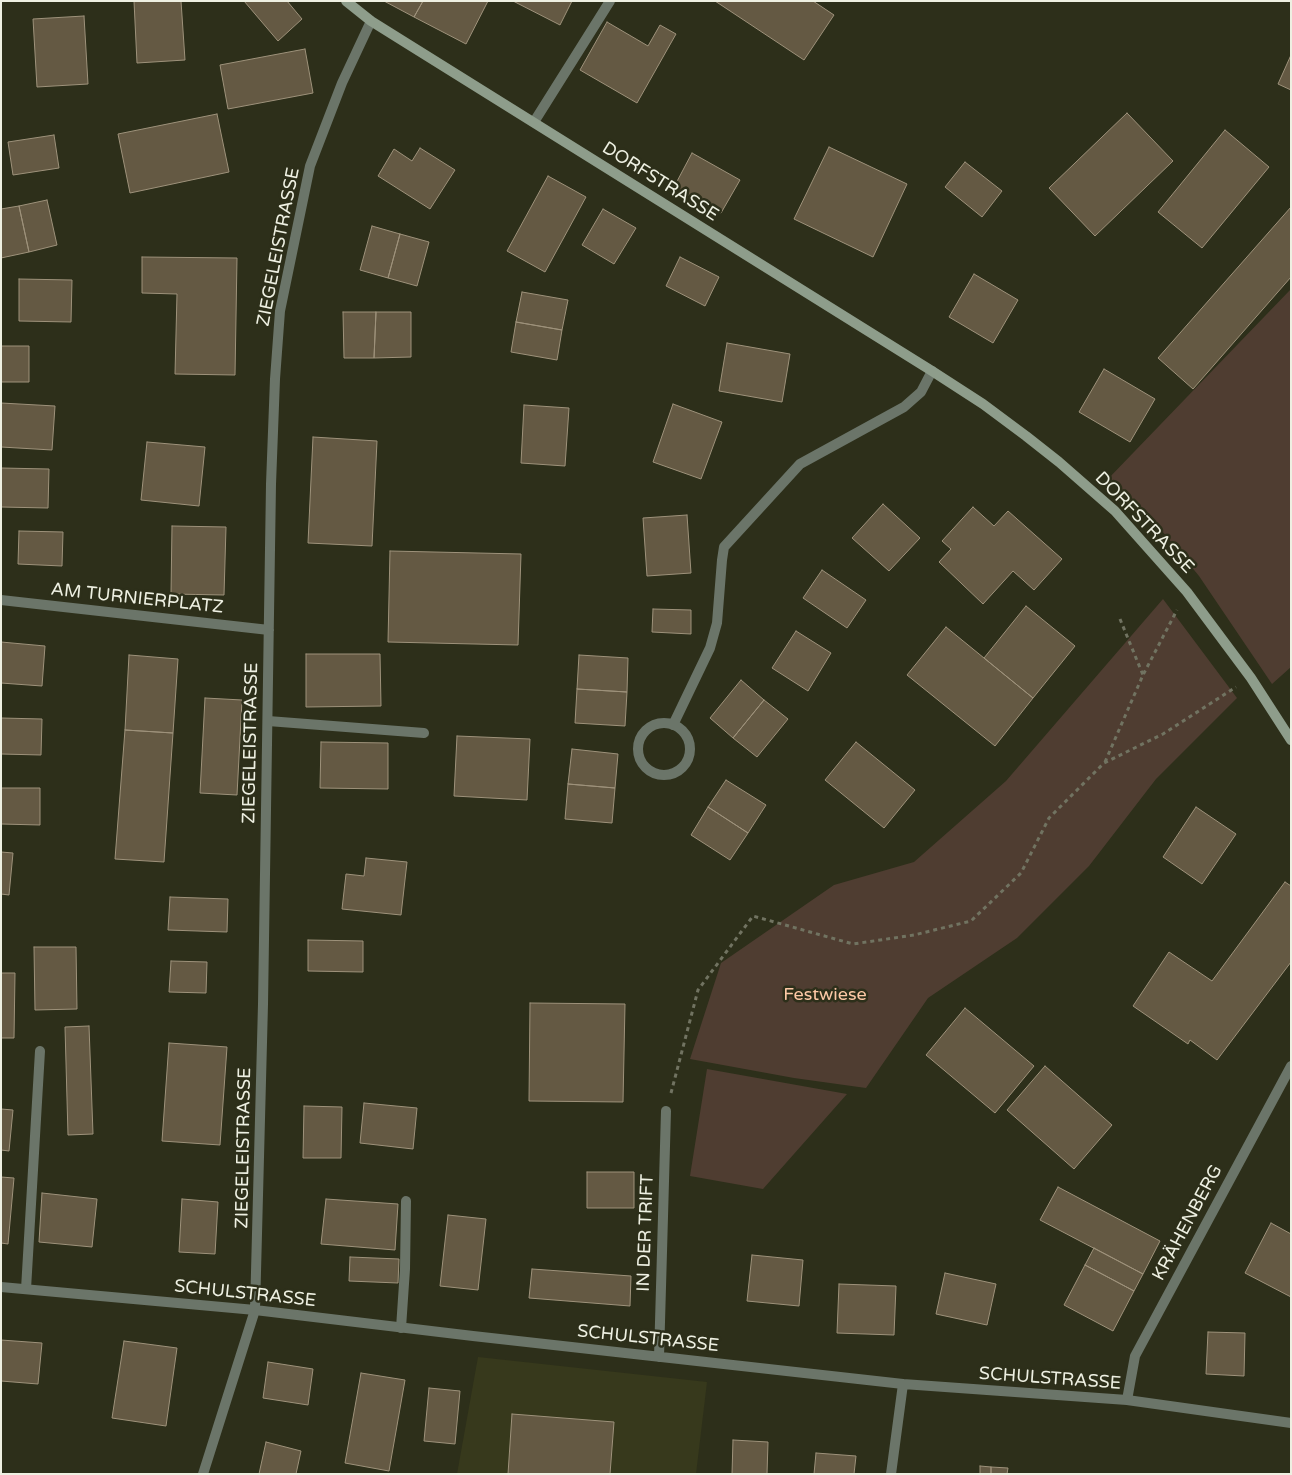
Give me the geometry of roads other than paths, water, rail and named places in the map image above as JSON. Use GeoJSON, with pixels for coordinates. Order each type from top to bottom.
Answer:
{"type":"FeatureCollection","features":[{"type":"Feature","properties":{"kind":"street","name":"DORFSTRASSE"},"geometry":{"type":"LineString","coordinates":[[346,1],[371,21],[932,371],[1012,425],[1115,511],[1187,592],[1251,678],[1291,740]]}},
{"type":"Feature","properties":{"kind":"street"},"geometry":{"type":"LineString","coordinates":[[534,122],[610,1]]}},
{"type":"Feature","properties":{"kind":"street","name":"ZIEGELEISTRASSE"},"geometry":{"type":"LineString","coordinates":[[203,1474],[256,1310],[271,484],[280,311],[310,166],[342,83],[371,21]]}},
{"type":"Feature","properties":{"kind":"street"},"geometry":{"type":"LineString","coordinates":[[673,725],[710,648],[717,624],[724,547],[800,464],[904,407],[921,392],[932,371]]}},
{"type":"Feature","properties":{"kind":"street","name":"AM TURNIERPLATZ"},"geometry":{"type":"LineString","coordinates":[[1,600],[269,630]]}},
{"type":"Feature","properties":{"kind":"street"},"geometry":{"type":"LineString","coordinates":[[268,721],[424,733]]}},
{"type":"Feature","properties":{"kind":"street"},"geometry":{"type":"LineString","coordinates":[[664,723],[673,725],[682,730],[687,738],[690,747],[689,757],[681,769],[672,773],[653,772],[640,758],[639,748],[641,739],[646,731],[654,725],[664,723]]}},
{"type":"Feature","properties":{"kind":"street"},"geometry":{"type":"LineString","coordinates":[[26,1289],[40,1052]]}},
{"type":"Feature","properties":{"kind":"street","name":"KRÄHENBERG"},"geometry":{"type":"LineString","coordinates":[[1127,1400],[1136,1356],[1291,1066]]}},
{"type":"Feature","properties":{"kind":"street","name":"IN DER TRIFT"},"geometry":{"type":"LineString","coordinates":[[659,1357],[666,1111]]}},
{"type":"Feature","properties":{"kind":"street"},"geometry":{"type":"LineString","coordinates":[[401,1328],[405,1269],[406,1201]]}},
{"type":"Feature","properties":{"kind":"street","name":"SCHULSTRASSE"},"geometry":{"type":"LineString","coordinates":[[1,1286],[256,1310],[903,1384],[1127,1400],[1291,1423]]}},
{"type":"Feature","properties":{"kind":"street"},"geometry":{"type":"LineString","coordinates":[[891,1474],[903,1384]]}},
{"type":"Feature","properties":{"kind":"park label","name":"Festwiese"},"geometry":{"type":"Point","coordinates":[825,995]}}]}
